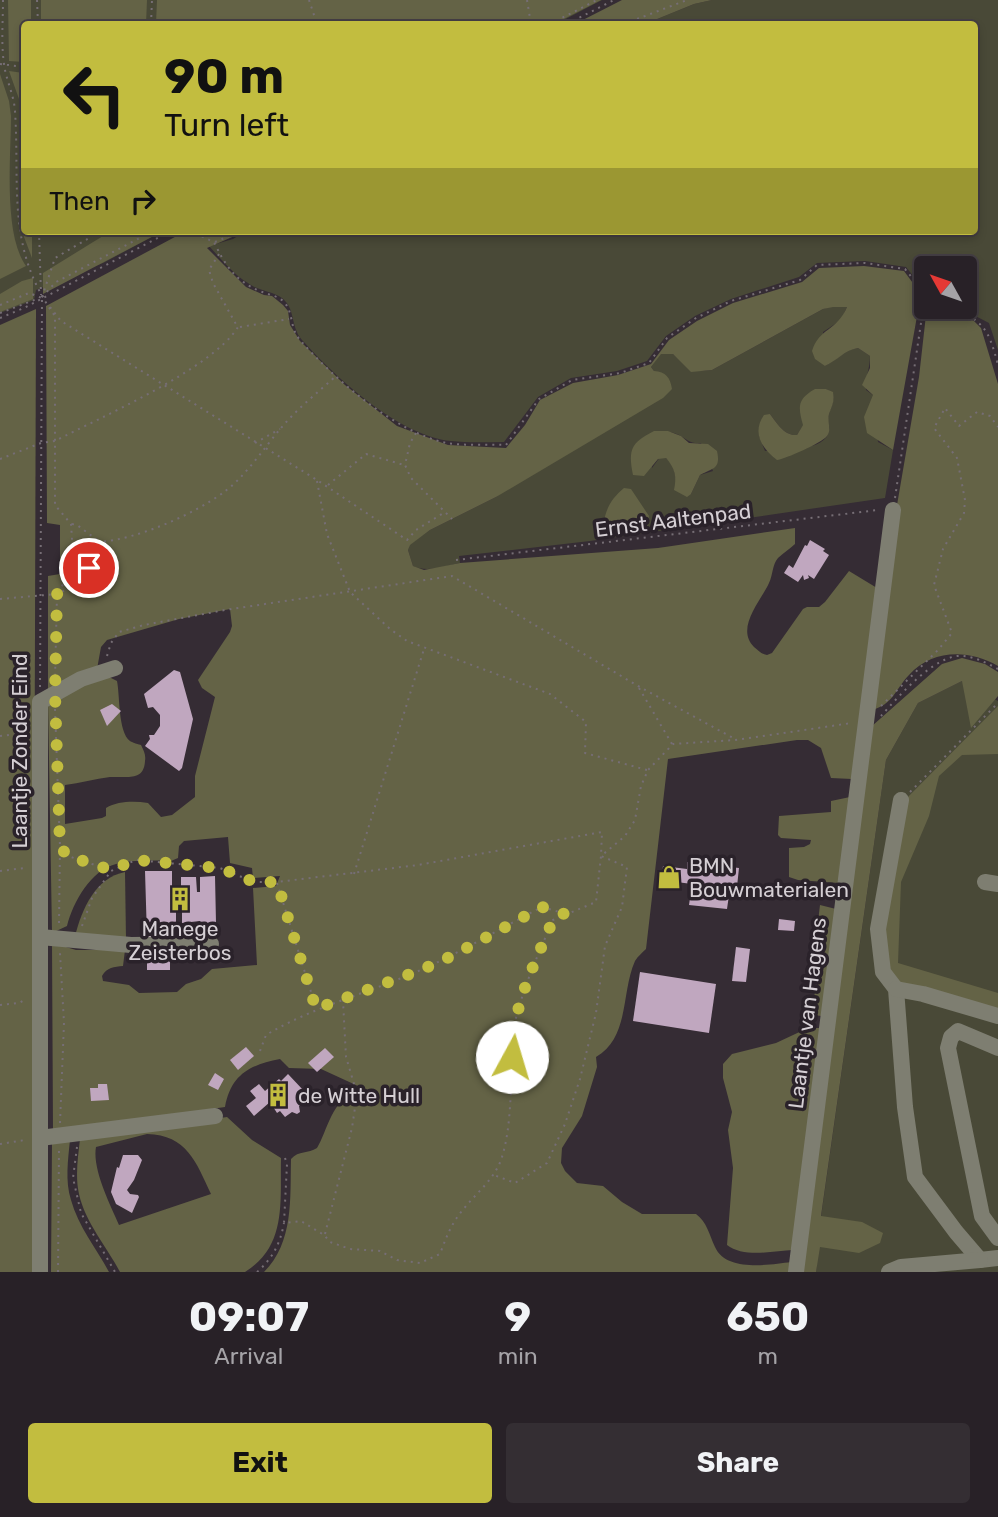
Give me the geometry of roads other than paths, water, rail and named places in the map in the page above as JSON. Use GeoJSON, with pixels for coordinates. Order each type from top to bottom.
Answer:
{"type":"FeatureCollection","features":[{"type":"Feature","properties":{"kind":"street","name":"Laantje van Hagens"},"geometry":{"type":"LineString","coordinates":[[796,1272],[893,510]]}},
{"type":"Feature","properties":{"kind":"street","name":"Laantje Zonder Eind"},"geometry":{"type":"LineString","coordinates":[[40,1272],[40,702],[81,679],[109,670]]}},
{"type":"Feature","properties":{"kind":"street"},"geometry":{"type":"LineString","coordinates":[[901,800],[878,929],[883,972],[896,989],[905,1107],[915,1177],[980,1260]]}},
{"type":"Feature","properties":{"kind":"street"},"geometry":{"type":"LineString","coordinates":[[40,937],[131,945],[211,944]]}},
{"type":"Feature","properties":{"kind":"street"},"geometry":{"type":"LineString","coordinates":[[896,989],[998,1016]]}},
{"type":"Feature","properties":{"kind":"street"},"geometry":{"type":"LineString","coordinates":[[963,1005],[958,1031],[951,1037],[948,1048],[982,1216],[998,1238]]}},
{"type":"Feature","properties":{"kind":"street"},"geometry":{"type":"LineString","coordinates":[[958,1031],[998,1048]]}},
{"type":"Feature","properties":{"kind":"street"},"geometry":{"type":"LineString","coordinates":[[40,1138],[215,1116]]}},
{"type":"Feature","properties":{"kind":"street"},"geometry":{"type":"LineString","coordinates":[[889,1272],[901,1267],[998,1258]]}},
{"type":"Feature","properties":{"kind":"place","name":"BMN Bouwmaterialen"},"geometry":{"type":"Point","coordinates":[669,877]}},
{"type":"Feature","properties":{"kind":"place","name":"Manege Zeisterbos"},"geometry":{"type":"Point","coordinates":[180,899]}},
{"type":"Feature","properties":{"kind":"place","name":"de Witte Hull"},"geometry":{"type":"Point","coordinates":[278,1095]}}]}
